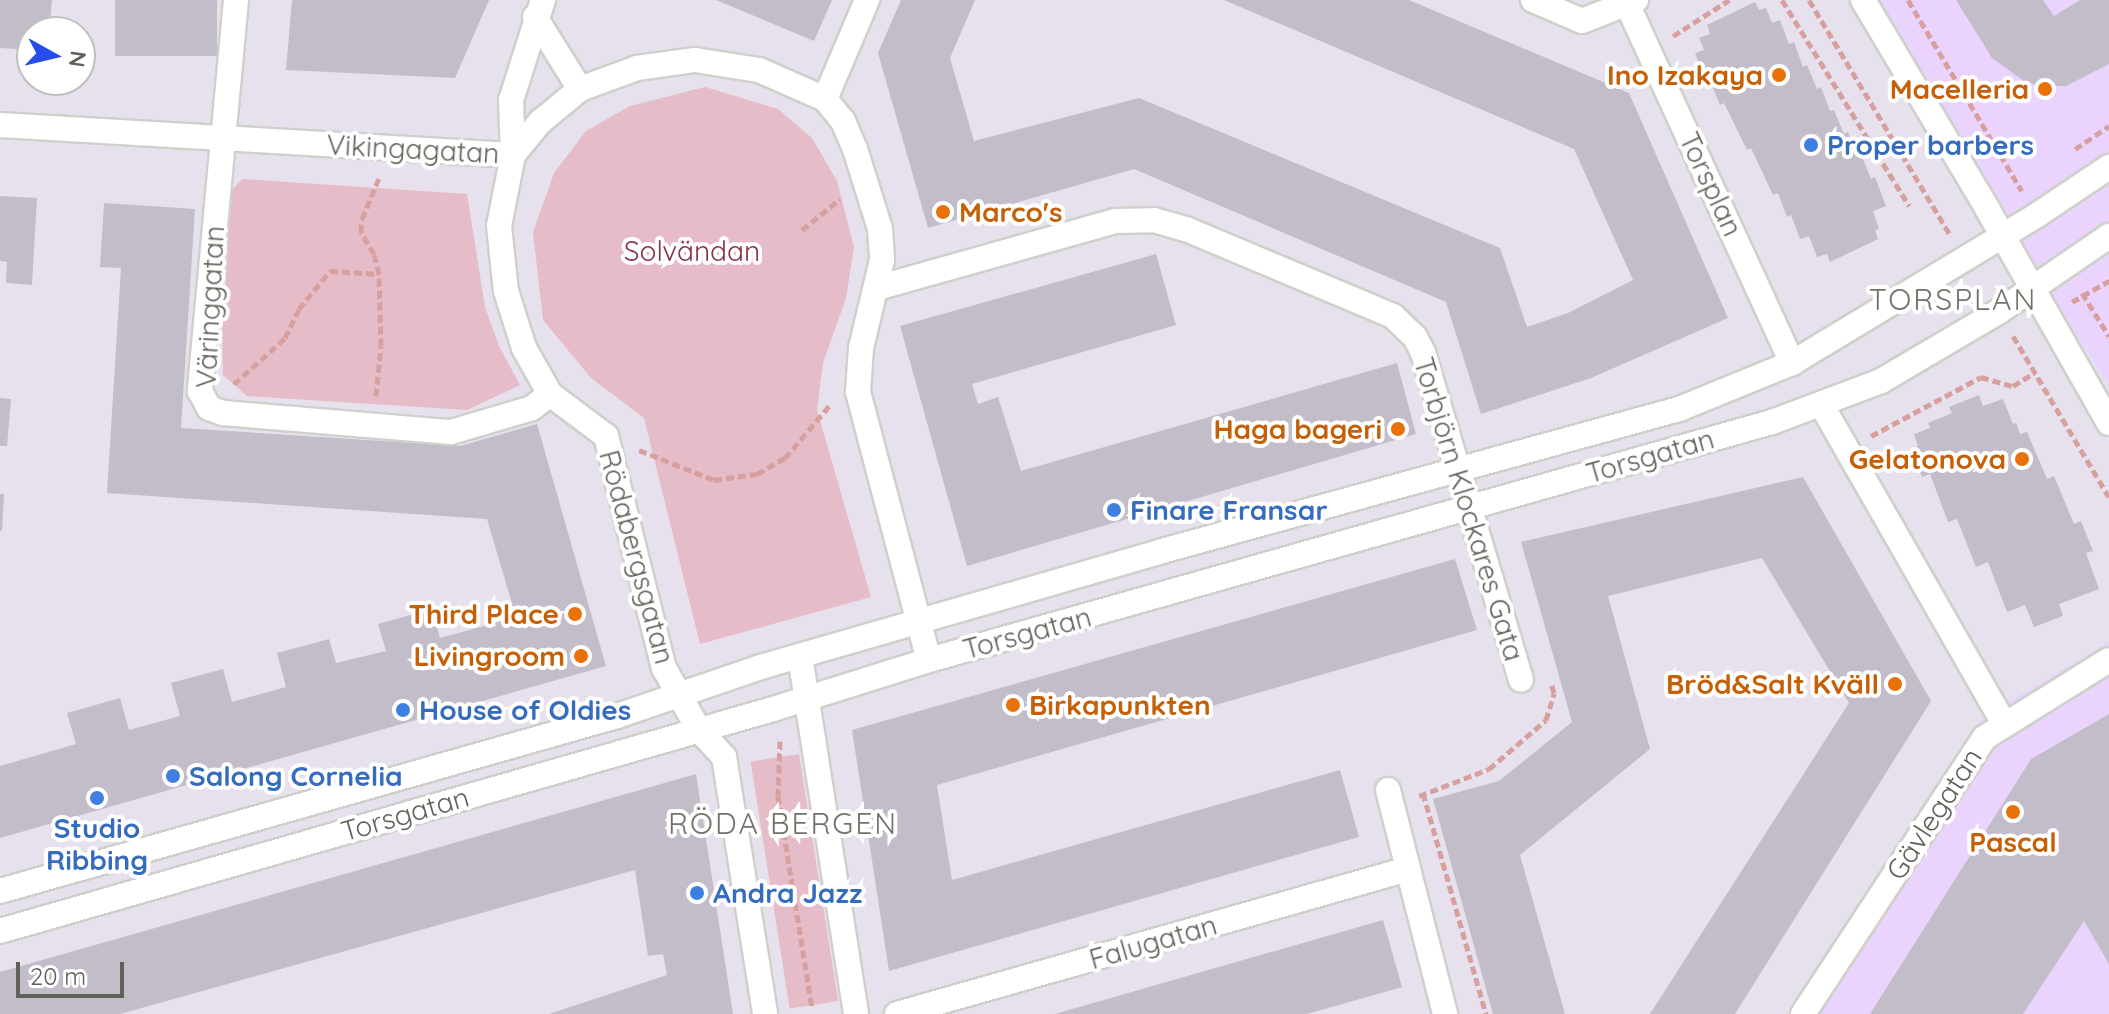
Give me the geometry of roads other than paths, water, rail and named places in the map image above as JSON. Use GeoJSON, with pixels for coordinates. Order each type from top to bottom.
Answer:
{"type":"FeatureCollection","features":[{"type":"Feature","properties":{"kind":"street","name":"Väringgatan"},"geometry":{"type":"LineString","coordinates":[[236,0],[200,391],[209,408],[223,413],[451,432],[532,408],[550,394]]}},
{"type":"Feature","properties":{"kind":"street"},"geometry":{"type":"LineString","coordinates":[[867,0],[825,99],[843,121],[866,177],[880,229],[882,260],[857,374],[864,415],[929,660]]}},
{"type":"Feature","properties":{"kind":"street"},"geometry":{"type":"LineString","coordinates":[[1533,0],[1582,21],[1632,3]]}},
{"type":"Feature","properties":{"kind":"street"},"geometry":{"type":"LineString","coordinates":[[1863,0],[2109,423]]}},
{"type":"Feature","properties":{"kind":"street","name":"Torsplan"},"geometry":{"type":"LineString","coordinates":[[1632,3],[1650,51],[1792,363]]}},
{"type":"Feature","properties":{"kind":"street"},"geometry":{"type":"LineString","coordinates":[[539,9],[580,89]]}},
{"type":"Feature","properties":{"kind":"street"},"geometry":{"type":"LineString","coordinates":[[539,9],[511,100],[513,155],[499,226],[506,291],[524,348],[550,394]]}},
{"type":"Feature","properties":{"kind":"street","name":"Vikingagatan"},"geometry":{"type":"LineString","coordinates":[[0,125],[513,155],[540,122],[580,89],[637,68],[695,60],[759,70],[825,99]]}},
{"type":"Feature","properties":{"kind":"street","name":"Torsgatan"},"geometry":{"type":"LineString","coordinates":[[0,891],[617,716],[676,693],[919,621],[1679,409],[1792,363],[2037,215],[2109,167]]}},
{"type":"Feature","properties":{"kind":"street","name":"Torbjörn Klockares Gata"},"geometry":{"type":"LineString","coordinates":[[877,288],[1115,221],[1170,223],[1393,316],[1415,337],[1423,353],[1521,680]]}},
{"type":"Feature","properties":{"kind":"street","name":"Torsgatan"},"geometry":{"type":"LineString","coordinates":[[0,931],[1821,404],[1881,381],[1998,312],[2109,236]]}},
{"type":"Feature","properties":{"kind":"street","name":"Rödabergsgatan"},"geometry":{"type":"LineString","coordinates":[[550,394],[606,436],[664,668],[699,730],[724,757],[765,1014]]}},
{"type":"Feature","properties":{"kind":"street"},"geometry":{"type":"LineString","coordinates":[[1821,404],[1844,450],[2004,724]]}},
{"type":"Feature","properties":{"kind":"street"},"geometry":{"type":"LineString","coordinates":[[800,656],[856,1014]]}},
{"type":"Feature","properties":{"kind":"street","name":"Gävlegatan"},"geometry":{"type":"LineString","coordinates":[[1803,1014],[1984,738],[2109,660]]}},
{"type":"Feature","properties":{"kind":"street"},"geometry":{"type":"LineString","coordinates":[[1388,790],[1445,1014]]}},
{"type":"Feature","properties":{"kind":"street","name":"Falugatan"},"geometry":{"type":"LineString","coordinates":[[897,1014],[1408,869]]}},
{"type":"Feature","properties":{"kind":"place","name":"Ino Izakaya"},"geometry":{"type":"Point","coordinates":[1779,75]}},
{"type":"Feature","properties":{"kind":"place","name":"Macelleria"},"geometry":{"type":"Point","coordinates":[2045,89]}},
{"type":"Feature","properties":{"kind":"place","name":"Proper barbers"},"geometry":{"type":"Point","coordinates":[1811,145]}},
{"type":"Feature","properties":{"kind":"place","name":"Marco's"},"geometry":{"type":"Point","coordinates":[943,212]}},
{"type":"Feature","properties":{"kind":"place","name":"Haga bageri"},"geometry":{"type":"Point","coordinates":[1398,429]}},
{"type":"Feature","properties":{"kind":"place","name":"Gelatonova"},"geometry":{"type":"Point","coordinates":[2022,459]}},
{"type":"Feature","properties":{"kind":"place","name":"Finare Fransar"},"geometry":{"type":"Point","coordinates":[1114,510]}},
{"type":"Feature","properties":{"kind":"place","name":"Third Place"},"geometry":{"type":"Point","coordinates":[575,614]}},
{"type":"Feature","properties":{"kind":"place","name":"Livingroom"},"geometry":{"type":"Point","coordinates":[581,656]}},
{"type":"Feature","properties":{"kind":"place","name":"Bröd&Salt Kväll"},"geometry":{"type":"Point","coordinates":[1895,684]}},
{"type":"Feature","properties":{"kind":"place","name":"Birkapunkten"},"geometry":{"type":"Point","coordinates":[1013,705]}},
{"type":"Feature","properties":{"kind":"place","name":"House of Oldies"},"geometry":{"type":"Point","coordinates":[403,710]}},
{"type":"Feature","properties":{"kind":"place","name":"Salong Cornelia"},"geometry":{"type":"Point","coordinates":[173,776]}},
{"type":"Feature","properties":{"kind":"place","name":"Studio Ribbing"},"geometry":{"type":"Point","coordinates":[97,798]}},
{"type":"Feature","properties":{"kind":"place","name":"Pascal"},"geometry":{"type":"Point","coordinates":[2013,812]}},
{"type":"Feature","properties":{"kind":"place","name":"Andra Jazz"},"geometry":{"type":"Point","coordinates":[697,893]}},
{"type":"Feature","properties":{"kind":"district","name":"TORSPLAN"},"geometry":{"type":"Point","coordinates":[1953,299]}},
{"type":"Feature","properties":{"kind":"district","name":"RÖDA BERGEN"},"geometry":{"type":"Point","coordinates":[783,823]}},
{"type":"Feature","properties":{"kind":"park label","name":"Solvändan"},"geometry":{"type":"Point","coordinates":[692,251]}}]}
